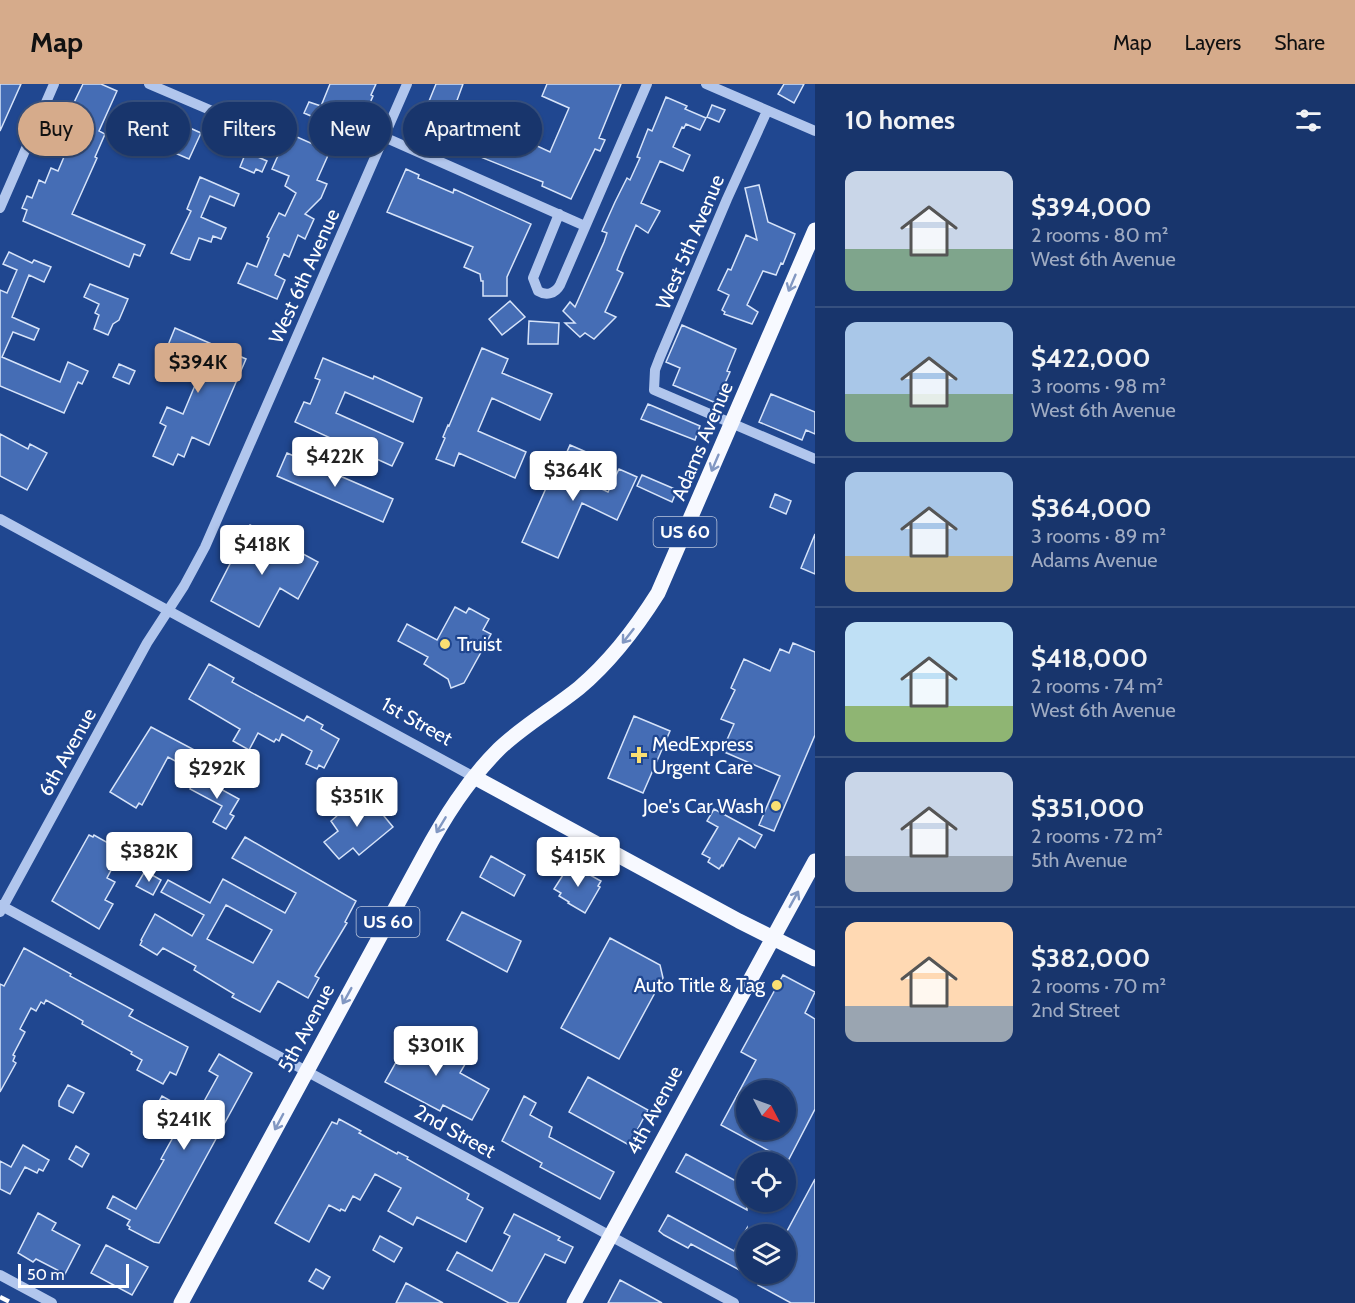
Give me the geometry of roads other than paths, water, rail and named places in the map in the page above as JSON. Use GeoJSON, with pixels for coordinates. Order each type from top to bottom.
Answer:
{"type":"FeatureCollection","features":[{"type":"Feature","properties":{"kind":"main road","name":"Adams Avenue"},"geometry":{"type":"LineString","coordinates":[[474,777],[514,736],[597,671],[641,620],[658,593],[815,230]]}},
{"type":"Feature","properties":{"kind":"main road","name":"1st Street"},"geometry":{"type":"LineString","coordinates":[[474,777],[772,938],[815,958]]}},
{"type":"Feature","properties":{"kind":"main road","name":"5th Avenue"},"geometry":{"type":"LineString","coordinates":[[181,1303],[441,824],[474,777]]}},
{"type":"Feature","properties":{"kind":"main road","name":"4th Avenue"},"geometry":{"type":"LineString","coordinates":[[574,1303],[815,861]]}},
{"type":"Feature","properties":{"kind":"street"},"geometry":{"type":"LineString","coordinates":[[0,208],[4,186],[54,84]]}},
{"type":"Feature","properties":{"kind":"street"},"geometry":{"type":"LineString","coordinates":[[149,84],[202,107]]}},
{"type":"Feature","properties":{"kind":"street","name":"West 6th Avenue"},"geometry":{"type":"LineString","coordinates":[[391,121],[407,84]]}},
{"type":"Feature","properties":{"kind":"street"},"geometry":{"type":"LineString","coordinates":[[559,214],[533,278],[535,287],[541,293],[550,294],[558,289],[647,84]]}},
{"type":"Feature","properties":{"kind":"street"},"geometry":{"type":"LineString","coordinates":[[706,84],[815,131]]}},
{"type":"Feature","properties":{"kind":"street","name":"West 5th Avenue"},"geometry":{"type":"LineString","coordinates":[[732,424],[654,390],[655,370],[723,207],[767,111]]}},
{"type":"Feature","properties":{"kind":"street"},"geometry":{"type":"LineString","coordinates":[[391,140],[585,226]]}},
{"type":"Feature","properties":{"kind":"street","name":"West 6th Avenue"},"geometry":{"type":"LineString","coordinates":[[168,610],[205,547],[376,156]]}},
{"type":"Feature","properties":{"kind":"street"},"geometry":{"type":"LineString","coordinates":[[732,424],[815,459]]}},
{"type":"Feature","properties":{"kind":"street","name":"1st Street"},"geometry":{"type":"LineString","coordinates":[[0,519],[474,777]]}},
{"type":"Feature","properties":{"kind":"street","name":"6th Avenue"},"geometry":{"type":"LineString","coordinates":[[1,908],[142,652],[168,610]]}},
{"type":"Feature","properties":{"kind":"street","name":"2nd Street"},"geometry":{"type":"LineString","coordinates":[[1,908],[307,1070],[734,1303]]}},
{"type":"Feature","properties":{"kind":"street"},"geometry":{"type":"LineString","coordinates":[[0,1275],[52,1303]]}},
{"type":"Feature","properties":{"kind":"railway"},"geometry":{"type":"LineString","coordinates":[[0,1297],[12,1303]]}},
{"type":"Feature","properties":{"kind":"place","name":"Truist"},"geometry":{"type":"Point","coordinates":[445,644]}},
{"type":"Feature","properties":{"kind":"place","name":"MedExpress Urgent Care"},"geometry":{"type":"Point","coordinates":[639,755]}},
{"type":"Feature","properties":{"kind":"place","name":"Joe's Car Wash"},"geometry":{"type":"Point","coordinates":[776,806]}},
{"type":"Feature","properties":{"kind":"place","name":"Auto Title & Tag"},"geometry":{"type":"Point","coordinates":[777,985]}}]}
